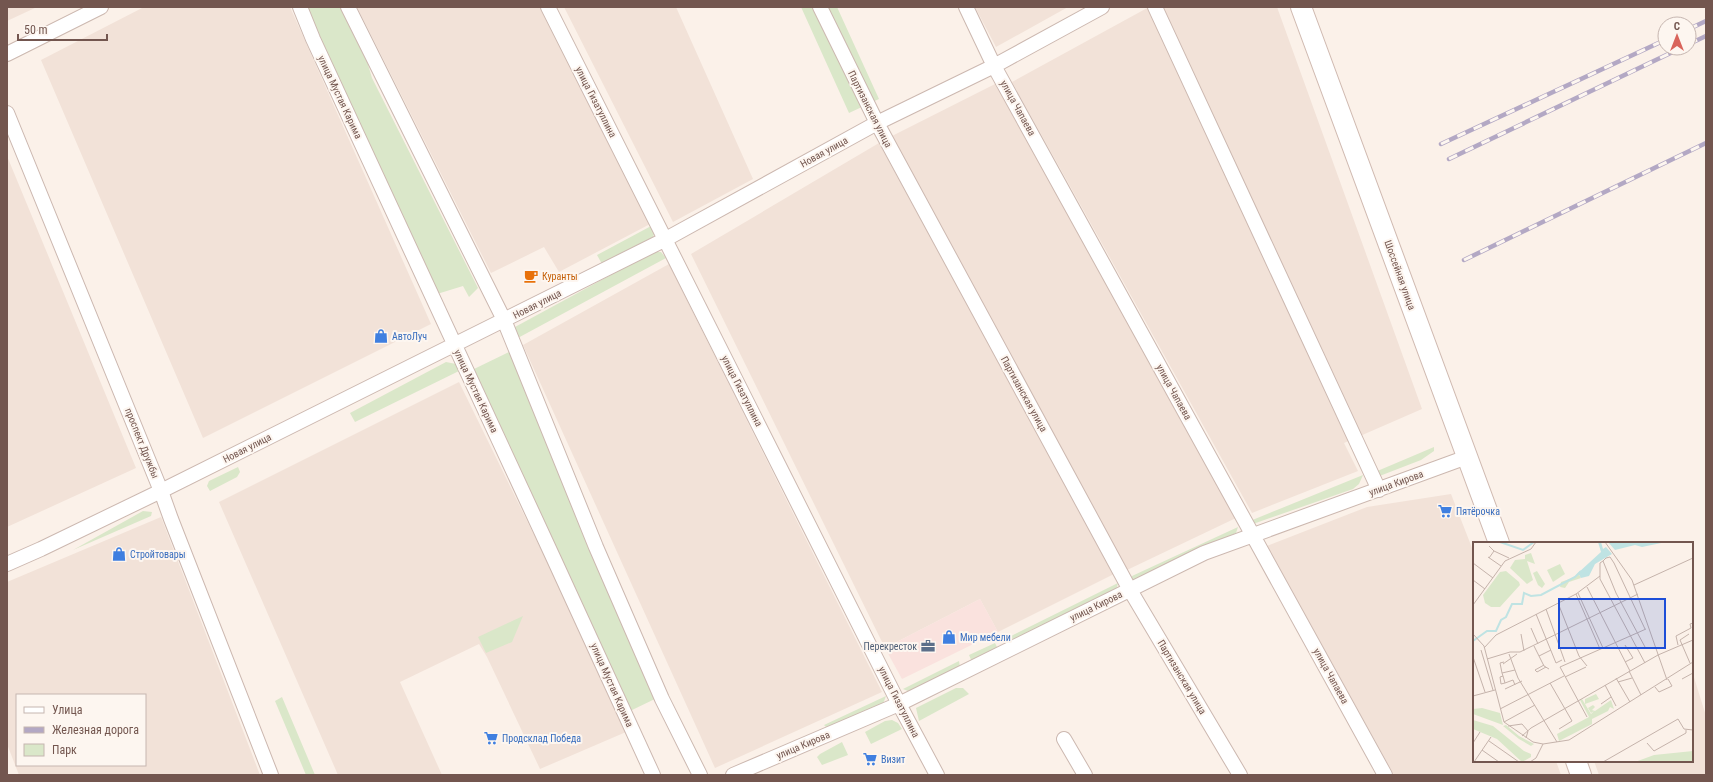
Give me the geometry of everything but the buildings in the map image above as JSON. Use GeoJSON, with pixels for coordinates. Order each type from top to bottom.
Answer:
{"type":"FeatureCollection","features":[{"type":"Feature","properties":{"kind":"main road","name":"Шоссейная улица"},"geometry":{"type":"LineString","coordinates":[[1301,7],[1499,542]]}},
{"type":"Feature","properties":{"kind":"main road"},"geometry":{"type":"LineString","coordinates":[[1576,762],[1581,775]]}},
{"type":"Feature","properties":{"kind":"street"},"geometry":{"type":"LineString","coordinates":[[7,54],[101,7]]}},
{"type":"Feature","properties":{"kind":"street","name":"улица Мустая Карима"},"geometry":{"type":"LineString","coordinates":[[300,7],[454,346],[556,562],[652,775]]}},
{"type":"Feature","properties":{"kind":"street"},"geometry":{"type":"LineString","coordinates":[[348,7],[504,320],[608,576],[662,699],[700,775]]}},
{"type":"Feature","properties":{"kind":"street","name":"улица Гизатуллина"},"geometry":{"type":"LineString","coordinates":[[548,7],[899,704],[937,775]]}},
{"type":"Feature","properties":{"kind":"street","name":"Партизанская улица"},"geometry":{"type":"LineString","coordinates":[[820,7],[876,124],[1130,590],[1240,775]]}},
{"type":"Feature","properties":{"kind":"street","name":"улица Чапаева"},"geometry":{"type":"LineString","coordinates":[[966,7],[994,66],[1385,775]]}},
{"type":"Feature","properties":{"kind":"street","name":"Новая улица"},"geometry":{"type":"LineString","coordinates":[[7,564],[161,491],[666,239],[876,124],[994,66],[1102,7]]}},
{"type":"Feature","properties":{"kind":"street"},"geometry":{"type":"LineString","coordinates":[[1155,7],[1379,490]]}},
{"type":"Feature","properties":{"kind":"street","name":"проспект Дружбы"},"geometry":{"type":"LineString","coordinates":[[7,113],[161,491],[271,775]]}},
{"type":"Feature","properties":{"kind":"street","name":"улица Кирова"},"geometry":{"type":"LineString","coordinates":[[733,775],[899,704],[1204,554],[1467,457]]}},
{"type":"Feature","properties":{"kind":"street"},"geometry":{"type":"LineString","coordinates":[[1064,739],[1085,775]]}},
{"type":"Feature","properties":{"kind":"shaded area"},"geometry":{"type":"Polygon","coordinates":[[[7,7],[37,7],[7,21],[7,7]]]}},
{"type":"Feature","properties":{"kind":"shaded area"},"geometry":{"type":"Polygon","coordinates":[[[144,7],[290,7],[431,324],[203,438],[41,60],[144,7]]]}},
{"type":"Feature","properties":{"kind":"shaded area"},"geometry":{"type":"Polygon","coordinates":[[[357,7],[540,7],[652,223],[559,272],[544,247],[491,273],[357,7]]]}},
{"type":"Feature","properties":{"kind":"shaded area"},"geometry":{"type":"Polygon","coordinates":[[[564,7],[676,7],[753,179],[673,222],[564,7]]]}},
{"type":"Feature","properties":{"kind":"shaded area"},"geometry":{"type":"Polygon","coordinates":[[[975,7],[1068,7],[996,47],[975,7]]]}},
{"type":"Feature","properties":{"kind":"shaded area"},"geometry":{"type":"Polygon","coordinates":[[[1149,7],[1277,7],[1422,409],[1344,443],[1358,471],[1252,513],[1012,82],[1149,7]]]}},
{"type":"Feature","properties":{"kind":"shaded area"},"geometry":{"type":"Polygon","coordinates":[[[997,83],[1236,518],[1127,570],[892,136],[997,83]]]}},
{"type":"Feature","properties":{"kind":"shaded area"},"geometry":{"type":"Polygon","coordinates":[[[879,143],[1114,574],[998,632],[980,599],[885,648],[691,254],[879,143]]]}},
{"type":"Feature","properties":{"kind":"shaded area"},"geometry":{"type":"Polygon","coordinates":[[[7,156],[136,468],[7,527],[7,156]]]}},
{"type":"Feature","properties":{"kind":"shaded area"},"geometry":{"type":"Polygon","coordinates":[[[669,264],[882,692],[715,768],[523,345],[669,264]]]}},
{"type":"Feature","properties":{"kind":"shaded area"},"geometry":{"type":"Polygon","coordinates":[[[459,382],[557,582],[626,732],[540,769],[487,657],[479,644],[400,682],[442,775],[338,775],[219,502],[459,382]]]}},
{"type":"Feature","properties":{"kind":"shaded area"},"geometry":{"type":"Polygon","coordinates":[[[1451,494],[1473,550],[1473,762],[1556,762],[1561,775],[1394,775],[1267,546],[1367,507],[1451,494]]]}},
{"type":"Feature","properties":{"kind":"shaded area"},"geometry":{"type":"Polygon","coordinates":[[[161,517],[260,775],[19,775],[7,744],[7,582],[161,517]]]}},
{"type":"Feature","properties":{"kind":"shaded area"},"geometry":{"type":"Polygon","coordinates":[[[980,599],[998,632],[902,679],[885,648],[980,599]]]}},
{"type":"Feature","properties":{"kind":"shaded area"},"geometry":{"type":"Polygon","coordinates":[[[1693,674],[1706,716],[1706,775],[1599,775],[1594,762],[1693,762],[1693,674]]]}},
{"type":"Feature","properties":{"kind":"green space"},"geometry":{"type":"Polygon","coordinates":[[[306,7],[341,7],[364,51],[372,78],[478,288],[469,297],[463,286],[437,294],[306,7]]]}},
{"type":"Feature","properties":{"kind":"green space"},"geometry":{"type":"Polygon","coordinates":[[[801,7],[837,7],[879,99],[849,113],[801,7]]]}},
{"type":"Feature","properties":{"kind":"green space"},"geometry":{"type":"Polygon","coordinates":[[[653,225],[655,232],[653,237],[602,264],[597,255],[653,225]]]}},
{"type":"Feature","properties":{"kind":"green space"},"geometry":{"type":"Polygon","coordinates":[[[653,252],[661,252],[666,258],[516,339],[512,331],[515,327],[653,252]]]}},
{"type":"Feature","properties":{"kind":"green space"},"geometry":{"type":"Polygon","coordinates":[[[509,352],[659,697],[630,711],[474,369],[509,352]]]}},
{"type":"Feature","properties":{"kind":"green space"},"geometry":{"type":"Polygon","coordinates":[[[446,362],[456,364],[459,371],[355,422],[350,413],[446,362]]]}},
{"type":"Feature","properties":{"kind":"green space"},"geometry":{"type":"Polygon","coordinates":[[[1434,447],[1434,451],[1421,460],[1377,477],[1375,472],[1434,447]]]}},
{"type":"Feature","properties":{"kind":"green space"},"geometry":{"type":"Polygon","coordinates":[[[238,467],[240,472],[237,477],[210,491],[207,486],[209,481],[238,467]]]}},
{"type":"Feature","properties":{"kind":"green space"},"geometry":{"type":"Polygon","coordinates":[[[1363,475],[1359,484],[1353,489],[1253,524],[1250,521],[1363,475]]]}},
{"type":"Feature","properties":{"kind":"green space"},"geometry":{"type":"Polygon","coordinates":[[[143,511],[152,512],[151,516],[73,550],[143,511]]]}},
{"type":"Feature","properties":{"kind":"green space"},"geometry":{"type":"Polygon","coordinates":[[[1238,527],[1236,533],[1138,580],[1132,580],[1132,576],[1238,527]]]}},
{"type":"Feature","properties":{"kind":"green space"},"geometry":{"type":"Polygon","coordinates":[[[1118,583],[1116,591],[1010,643],[1007,638],[1118,583]]]}},
{"type":"Feature","properties":{"kind":"green space"},"geometry":{"type":"Polygon","coordinates":[[[523,616],[512,642],[486,653],[478,637],[523,616]]]}},
{"type":"Feature","properties":{"kind":"green space"},"geometry":{"type":"Polygon","coordinates":[[[995,643],[998,649],[972,662],[969,655],[995,643]]]}},
{"type":"Feature","properties":{"kind":"green space"},"geometry":{"type":"Polygon","coordinates":[[[959,661],[960,667],[915,690],[908,691],[903,689],[959,661]]]}},
{"type":"Feature","properties":{"kind":"green space"},"geometry":{"type":"Polygon","coordinates":[[[956,688],[963,688],[969,694],[919,721],[916,708],[956,688]]]}},
{"type":"Feature","properties":{"kind":"green space"},"geometry":{"type":"Polygon","coordinates":[[[886,696],[883,704],[828,729],[824,725],[886,696]]]}},
{"type":"Feature","properties":{"kind":"green space"},"geometry":{"type":"Polygon","coordinates":[[[282,697],[315,775],[306,775],[275,701],[282,697]]]}},
{"type":"Feature","properties":{"kind":"green space"},"geometry":{"type":"Polygon","coordinates":[[[892,720],[898,723],[902,729],[871,744],[865,732],[885,721],[892,720]]]}},
{"type":"Feature","properties":{"kind":"green space"},"geometry":{"type":"Polygon","coordinates":[[[842,742],[848,755],[822,765],[817,757],[842,742]]]}},
{"type":"Feature","properties":{"kind":"railway"},"geometry":{"type":"LineString","coordinates":[[1697,25],[1706,21]]}},
{"type":"Feature","properties":{"kind":"railway"},"geometry":{"type":"LineString","coordinates":[[1697,40],[1706,36]]}},
{"type":"Feature","properties":{"kind":"railway"},"geometry":{"type":"LineString","coordinates":[[1441,144],[1657,44]]}},
{"type":"Feature","properties":{"kind":"railway"},"geometry":{"type":"LineString","coordinates":[[1449,159],[1664,56]]}},
{"type":"Feature","properties":{"kind":"railway"},"geometry":{"type":"LineString","coordinates":[[1464,260],[1706,143]]}},
{"type":"Feature","properties":{"kind":"place","name":"Куранты"},"geometry":{"type":"Point","coordinates":[531,276]}},
{"type":"Feature","properties":{"kind":"place","name":"АвтоЛуч"},"geometry":{"type":"Point","coordinates":[381,336]}},
{"type":"Feature","properties":{"kind":"place","name":"Пятёрочка"},"geometry":{"type":"Point","coordinates":[1445,511]}},
{"type":"Feature","properties":{"kind":"place","name":"Стройтовары"},"geometry":{"type":"Point","coordinates":[119,554]}},
{"type":"Feature","properties":{"kind":"place","name":"Мир мебели"},"geometry":{"type":"Point","coordinates":[949,637]}},
{"type":"Feature","properties":{"kind":"place","name":"Перекресток"},"geometry":{"type":"Point","coordinates":[928,646]}},
{"type":"Feature","properties":{"kind":"place","name":"Продсклад Победа"},"geometry":{"type":"Point","coordinates":[491,738]}},
{"type":"Feature","properties":{"kind":"place","name":"Визит"},"geometry":{"type":"Point","coordinates":[870,759]}}]}
